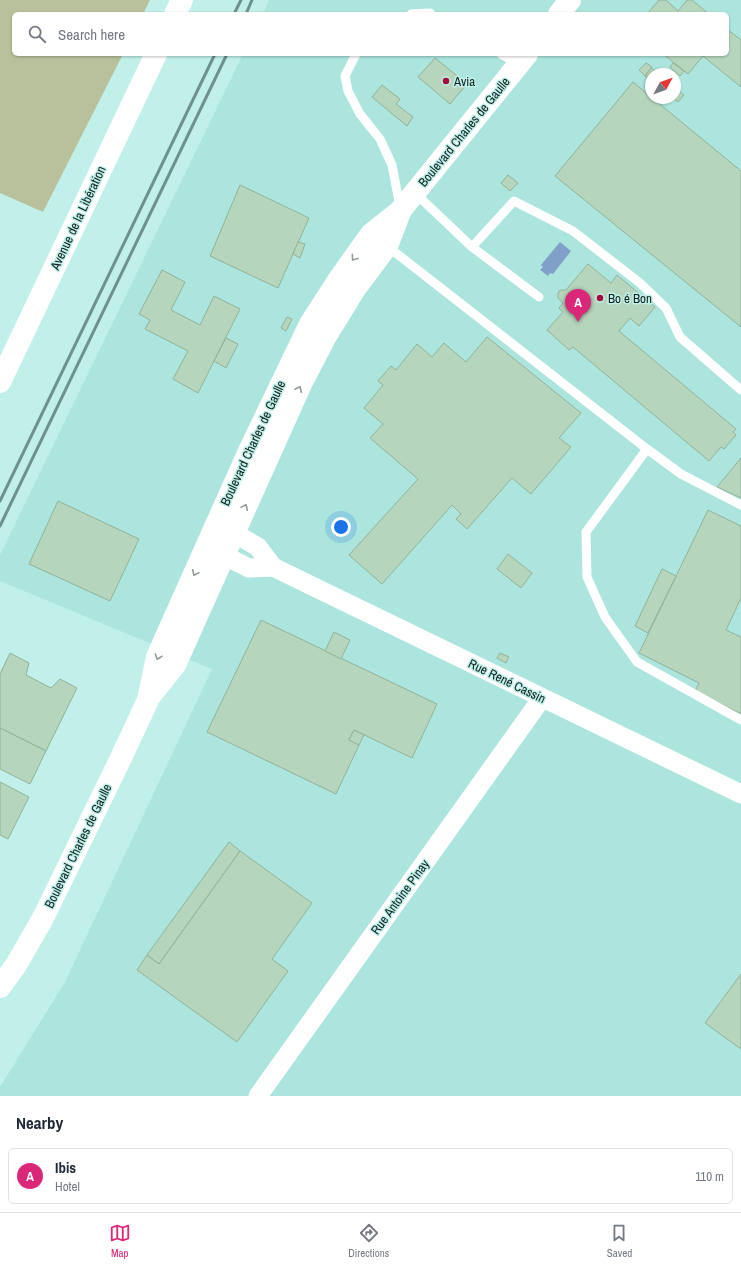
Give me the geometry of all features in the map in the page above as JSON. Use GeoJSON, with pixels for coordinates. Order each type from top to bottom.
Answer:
{"type":"FeatureCollection","features":[{"type":"Feature","properties":{"kind":"street"},"geometry":{"type":"LineString","coordinates":[[176,12],[182,0]]}},
{"type":"Feature","properties":{"kind":"street"},"geometry":{"type":"LineString","coordinates":[[561,12],[570,0]]}},
{"type":"Feature","properties":{"kind":"street","name":"Avenue de la Libération"},"geometry":{"type":"LineString","coordinates":[[0,382],[155,56]]}},
{"type":"Feature","properties":{"kind":"street","name":"Boulevard Charles de Gaulle"},"geometry":{"type":"LineString","coordinates":[[0,987],[16,965],[43,918],[148,700],[175,665],[215,551],[225,528],[323,342],[355,289],[379,240],[516,58]]}},
{"type":"Feature","properties":{"kind":"street","name":"Rue René Cassin"},"geometry":{"type":"LineString","coordinates":[[225,528],[258,547],[273,567],[741,794]]}},
{"type":"Feature","properties":{"kind":"street","name":"Rue René Cassin"},"geometry":{"type":"LineString","coordinates":[[215,551],[250,568],[273,567]]}},
{"type":"Feature","properties":{"kind":"street","name":"Rue Antoine Pinay"},"geometry":{"type":"LineString","coordinates":[[258,1096],[542,698]]}},
{"type":"Feature","properties":{"kind":"lane"},"geometry":{"type":"LineString","coordinates":[[355,56],[345,76],[348,91],[360,114],[380,139],[392,165],[400,211]]}},
{"type":"Feature","properties":{"kind":"lane"},"geometry":{"type":"LineString","coordinates":[[415,193],[472,247],[539,297]]}},
{"type":"Feature","properties":{"kind":"lane"},"geometry":{"type":"LineString","coordinates":[[472,247],[514,201],[573,231],[640,283],[666,308],[680,337],[741,390]]}},
{"type":"Feature","properties":{"kind":"lane"},"geometry":{"type":"LineString","coordinates":[[379,240],[681,474],[741,505]]}},
{"type":"Feature","properties":{"kind":"lane"},"geometry":{"type":"LineString","coordinates":[[647,449],[586,532],[587,577],[604,617],[637,662],[741,720]]}},
{"type":"Feature","properties":{"kind":"shaded area"},"geometry":{"type":"Polygon","coordinates":[[[269,0],[741,0],[741,1096],[0,1096],[0,1087],[65,982],[212,669],[0,581],[0,555],[242,56],[729,56],[729,12],[264,12],[269,0]]]}},
{"type":"Feature","properties":{"kind":"shaded area"},"geometry":{"type":"Polygon","coordinates":[[[560,242],[571,251],[553,274],[550,273],[548,276],[540,270],[543,267],[541,265],[560,242]]]}},
{"type":"Feature","properties":{"kind":"green space"},"geometry":{"type":"Polygon","coordinates":[[[0,0],[150,0],[144,12],[12,12],[12,56],[122,56],[43,212],[0,193],[0,0]]]}},
{"type":"Feature","properties":{"kind":"building"},"geometry":{"type":"Polygon","coordinates":[[[659,0],[666,0],[678,11],[687,0],[692,0],[707,12],[649,12],[659,0]]]}},
{"type":"Feature","properties":{"kind":"building"},"geometry":{"type":"Polygon","coordinates":[[[729,31],[741,40],[741,87],[703,56],[729,56],[729,31]]]}},
{"type":"Feature","properties":{"kind":"building"},"geometry":{"type":"Polygon","coordinates":[[[666,56],[703,56],[688,74],[666,56]]]}},
{"type":"Feature","properties":{"kind":"building"},"geometry":{"type":"Polygon","coordinates":[[[435,58],[467,84],[450,104],[418,77],[435,58]]]}},
{"type":"Feature","properties":{"kind":"building"},"geometry":{"type":"Polygon","coordinates":[[[646,63],[652,67],[645,68],[645,76],[639,70],[646,63]]]}},
{"type":"Feature","properties":{"kind":"building"},"geometry":{"type":"Polygon","coordinates":[[[673,63],[680,68],[671,68],[670,67],[673,63]]]}},
{"type":"Feature","properties":{"kind":"building"},"geometry":{"type":"Polygon","coordinates":[[[633,82],[645,92],[645,104],[660,104],[741,171],[741,327],[555,176],[633,82]]]}},
{"type":"Feature","properties":{"kind":"building"},"geometry":{"type":"Polygon","coordinates":[[[382,85],[400,99],[396,104],[413,117],[407,126],[372,97],[382,85]]]}},
{"type":"Feature","properties":{"kind":"building"},"geometry":{"type":"Polygon","coordinates":[[[508,175],[518,183],[510,191],[501,183],[508,175]]]}},
{"type":"Feature","properties":{"kind":"building"},"geometry":{"type":"Polygon","coordinates":[[[240,185],[309,218],[278,288],[210,256],[240,185]]]}},
{"type":"Feature","properties":{"kind":"building"},"geometry":{"type":"Polygon","coordinates":[[[298,242],[305,244],[300,258],[293,254],[298,242]]]}},
{"type":"Feature","properties":{"kind":"building"},"geometry":{"type":"Polygon","coordinates":[[[588,264],[611,283],[617,275],[655,307],[639,326],[630,318],[619,331],[736,429],[733,432],[736,435],[724,449],[721,447],[709,461],[573,347],[569,350],[547,330],[563,312],[559,308],[563,303],[558,298],[559,291],[566,290],[588,264]]]}},
{"type":"Feature","properties":{"kind":"building"},"geometry":{"type":"Polygon","coordinates":[[[162,270],[185,282],[171,310],[200,325],[214,296],[240,309],[198,393],[173,379],[188,351],[145,329],[150,320],[139,314],[162,270]]]}},
{"type":"Feature","properties":{"kind":"building"},"geometry":{"type":"Polygon","coordinates":[[[287,317],[292,319],[286,331],[281,328],[287,317]]]}},
{"type":"Feature","properties":{"kind":"building"},"geometry":{"type":"Polygon","coordinates":[[[487,337],[581,413],[559,438],[571,447],[531,494],[512,478],[467,529],[456,519],[461,514],[452,505],[382,584],[349,555],[418,479],[370,438],[383,424],[364,408],[383,385],[378,381],[391,366],[396,370],[417,344],[432,357],[444,343],[466,362],[487,337]]]}},
{"type":"Feature","properties":{"kind":"building"},"geometry":{"type":"Polygon","coordinates":[[[226,338],[238,344],[226,368],[214,361],[226,338]]]}},
{"type":"Feature","properties":{"kind":"building"},"geometry":{"type":"Polygon","coordinates":[[[741,458],[741,498],[717,487],[741,458]]]}},
{"type":"Feature","properties":{"kind":"building"},"geometry":{"type":"Polygon","coordinates":[[[58,501],[139,539],[110,601],[29,564],[58,501]]]}},
{"type":"Feature","properties":{"kind":"building"},"geometry":{"type":"Polygon","coordinates":[[[708,510],[741,526],[741,598],[726,630],[741,637],[741,714],[695,691],[699,683],[639,653],[708,510]]]}},
{"type":"Feature","properties":{"kind":"building"},"geometry":{"type":"Polygon","coordinates":[[[508,554],[532,573],[521,588],[497,569],[508,554]]]}},
{"type":"Feature","properties":{"kind":"building"},"geometry":{"type":"Polygon","coordinates":[[[662,569],[676,576],[648,633],[635,626],[662,569]]]}},
{"type":"Feature","properties":{"kind":"building"},"geometry":{"type":"Polygon","coordinates":[[[261,620],[437,704],[412,758],[354,730],[349,740],[359,745],[336,794],[207,732],[261,620]]]}},
{"type":"Feature","properties":{"kind":"building"},"geometry":{"type":"Polygon","coordinates":[[[334,632],[350,640],[341,659],[325,651],[334,632]]]}},
{"type":"Feature","properties":{"kind":"building"},"geometry":{"type":"Polygon","coordinates":[[[10,653],[29,663],[26,675],[51,688],[60,679],[77,688],[46,751],[0,728],[0,674],[10,653]]]}},
{"type":"Feature","properties":{"kind":"building"},"geometry":{"type":"Polygon","coordinates":[[[500,653],[509,657],[506,663],[497,658],[500,653]]]}},
{"type":"Feature","properties":{"kind":"building"},"geometry":{"type":"Polygon","coordinates":[[[0,728],[46,751],[30,784],[0,769],[0,728]]]}},
{"type":"Feature","properties":{"kind":"building"},"geometry":{"type":"Polygon","coordinates":[[[354,730],[364,735],[359,745],[349,740],[354,730]]]}},
{"type":"Feature","properties":{"kind":"building"},"geometry":{"type":"Polygon","coordinates":[[[0,782],[29,797],[8,839],[0,835],[0,782]]]}},
{"type":"Feature","properties":{"kind":"building"},"geometry":{"type":"Polygon","coordinates":[[[229,842],[240,851],[159,964],[147,955],[229,842]]]}},
{"type":"Feature","properties":{"kind":"building"},"geometry":{"type":"Polygon","coordinates":[[[240,851],[312,903],[272,959],[288,971],[237,1042],[137,970],[147,955],[159,964],[240,851]]]}},
{"type":"Feature","properties":{"kind":"building"},"geometry":{"type":"Polygon","coordinates":[[[741,974],[741,1049],[705,1023],[741,974]]]}},
{"type":"Feature","properties":{"kind":"railway"},"geometry":{"type":"LineString","coordinates":[[235,12],[241,0]]}},
{"type":"Feature","properties":{"kind":"railway"},"geometry":{"type":"LineString","coordinates":[[247,12],[252,0]]}},
{"type":"Feature","properties":{"kind":"railway"},"geometry":{"type":"LineString","coordinates":[[0,501],[214,56]]}},
{"type":"Feature","properties":{"kind":"railway"},"geometry":{"type":"LineString","coordinates":[[0,526],[226,56]]}},
{"type":"Feature","properties":{"kind":"place","name":"Avia"},"geometry":{"type":"Point","coordinates":[446,81]}},
{"type":"Feature","properties":{"kind":"place","name":"Bo é Bon"},"geometry":{"type":"Point","coordinates":[600,298]}},
{"type":"Feature","properties":{"kind":"place","name":"Ibis"},"geometry":{"type":"Point","coordinates":[578,322]}}]}
